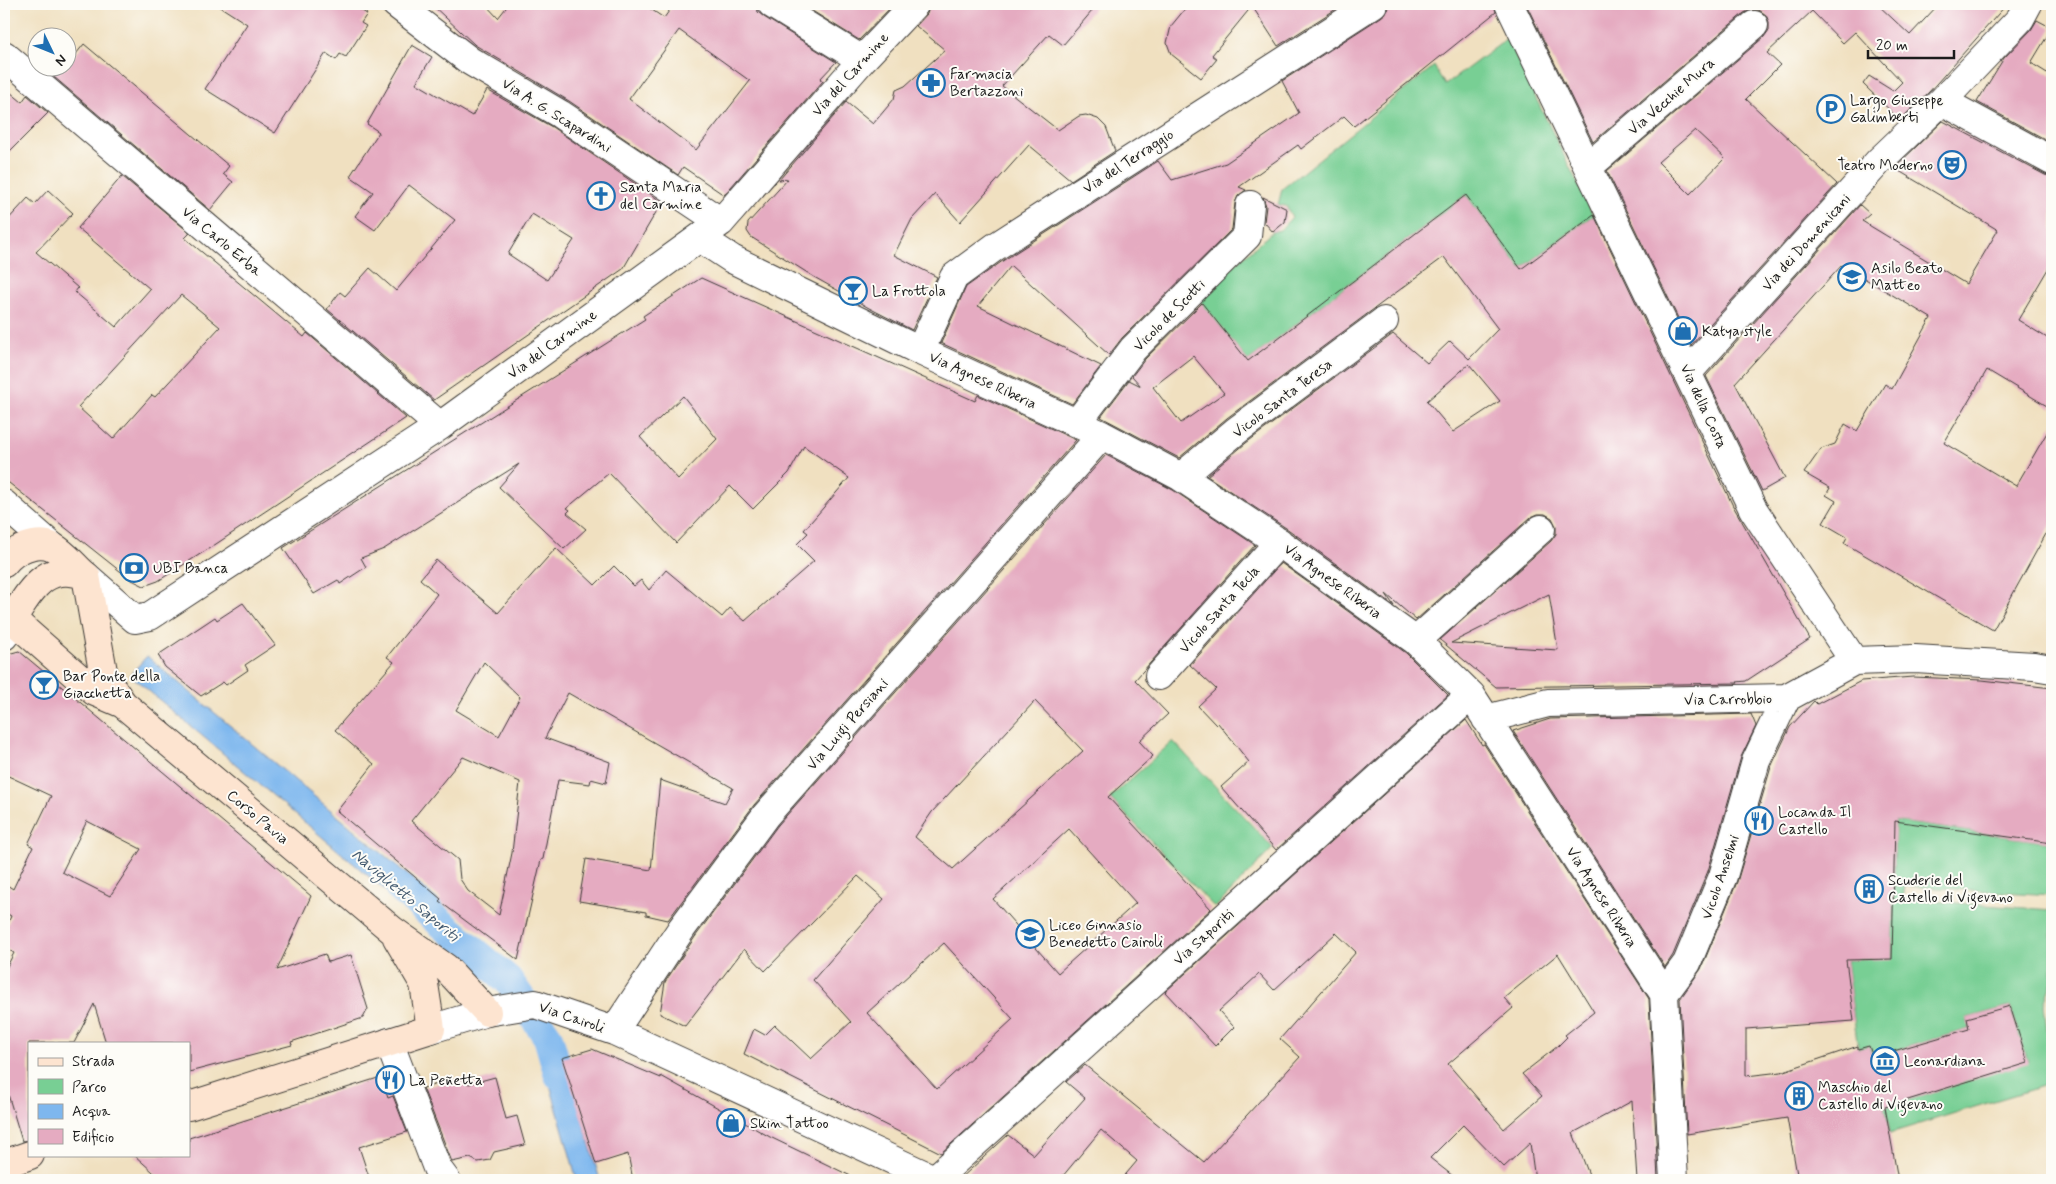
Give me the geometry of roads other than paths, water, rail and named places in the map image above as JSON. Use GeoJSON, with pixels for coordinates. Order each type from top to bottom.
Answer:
{"type":"FeatureCollection","features":[{"type":"Feature","properties":{"kind":"street","name":"Via A. G. Scapardini"},"geometry":{"type":"LineString","coordinates":[[396,4],[470,61],[560,114],[710,230]]}},
{"type":"Feature","properties":{"kind":"street"},"geometry":{"type":"LineString","coordinates":[[772,4],[862,60]]}},
{"type":"Feature","properties":{"kind":"street","name":"Via del Carmine"},"geometry":{"type":"LineString","coordinates":[[86,576],[134,619],[150,616],[440,426],[710,230],[862,60],[915,4]]}},
{"type":"Feature","properties":{"kind":"street","name":"Via del Terraggio"},"geometry":{"type":"LineString","coordinates":[[920,351],[954,277],[1003,242],[1373,4]]}},
{"type":"Feature","properties":{"kind":"street","name":"Via della Costa"},"geometry":{"type":"LineString","coordinates":[[1509,4],[1753,509],[1854,661]]}},
{"type":"Feature","properties":{"kind":"street","name":"Via dei Domenicani"},"geometry":{"type":"LineString","coordinates":[[1688,372],[1879,161],[1942,101],[2020,18],[2028,4]]}},
{"type":"Feature","properties":{"kind":"street","name":"Via Vecchie Mura"},"geometry":{"type":"LineString","coordinates":[[1588,167],[1754,25]]}},
{"type":"Feature","properties":{"kind":"street","name":"Via Carlo Erba"},"geometry":{"type":"LineString","coordinates":[[4,55],[440,426]]}},
{"type":"Feature","properties":{"kind":"street"},"geometry":{"type":"LineString","coordinates":[[1942,101],[2052,161]]}},
{"type":"Feature","properties":{"kind":"street","name":"Vicolo de Scotti"},"geometry":{"type":"LineString","coordinates":[[1077,423],[1133,349],[1247,236],[1250,205]]}},
{"type":"Feature","properties":{"kind":"street","name":"Via Agnese Riberia"},"geometry":{"type":"LineString","coordinates":[[710,230],[732,259],[920,351],[1102,435],[1181,477],[1279,542],[1416,641],[1471,695],[1664,994],[1674,1180]]}},
{"type":"Feature","properties":{"kind":"street","name":"Vicolo Santa Teresa"},"geometry":{"type":"LineString","coordinates":[[1181,477],[1236,431],[1384,322]]}},
{"type":"Feature","properties":{"kind":"street","name":"Via Luigi Persiani"},"geometry":{"type":"LineString","coordinates":[[614,1031],[682,928],[766,815],[1102,435]]}},
{"type":"Feature","properties":{"kind":"street"},"geometry":{"type":"LineString","coordinates":[[4,504],[86,576]]}},
{"type":"Feature","properties":{"kind":"street"},"geometry":{"type":"LineString","coordinates":[[1416,641],[1541,529]]}},
{"type":"Feature","properties":{"kind":"street","name":"Vicolo Santa Tecla"},"geometry":{"type":"LineString","coordinates":[[1159,676],[1279,542]]}},
{"type":"Feature","properties":{"kind":"street"},"geometry":{"type":"LineString","coordinates":[[4,563],[10,555],[23,548],[39,545],[54,547]]}},
{"type":"Feature","properties":{"kind":"street","name":"Corso Pavia"},"geometry":{"type":"LineString","coordinates":[[123,704],[95,692],[58,659],[6,622],[34,586],[45,577],[59,571],[74,572],[86,576],[104,677],[123,704],[392,930],[446,968],[488,1012]]}},
{"type":"Feature","properties":{"kind":"street"},"geometry":{"type":"LineString","coordinates":[[58,659],[85,655],[98,647]]}},
{"type":"Feature","properties":{"kind":"street","name":"Via Carrobbio"},"geometry":{"type":"LineString","coordinates":[[1486,719],[1548,703],[1786,698],[1854,661],[1915,659],[2034,666],[2052,669]]}},
{"type":"Feature","properties":{"kind":"street","name":"Via Saporiti"},"geometry":{"type":"LineString","coordinates":[[936,1180],[1471,695]]}},
{"type":"Feature","properties":{"kind":"street","name":"Vicolo Anselmi"},"geometry":{"type":"LineString","coordinates":[[1664,994],[1687,963],[1723,876],[1756,761],[1786,698]]}},
{"type":"Feature","properties":{"kind":"street","name":"Corso Pavia"},"geometry":{"type":"LineString","coordinates":[[392,930],[424,984],[431,1029]]}},
{"type":"Feature","properties":{"kind":"street","name":"Via Cairoli"},"geometry":{"type":"LineString","coordinates":[[190,1106],[431,1029],[488,1012],[525,1005],[614,1031],[936,1180]]}},
{"type":"Feature","properties":{"kind":"street"},"geometry":{"type":"LineString","coordinates":[[389,1042],[438,1168],[446,1180]]}},
{"type":"Feature","properties":{"kind":"street"},"geometry":{"type":"LineString","coordinates":[[4,1164],[28,1156]]}},
{"type":"Feature","properties":{"kind":"water"},"geometry":{"type":"Polygon","coordinates":[[[147,656],[439,901],[436,909],[424,923],[130,675],[147,656]]]}},
{"type":"Feature","properties":{"kind":"water"},"geometry":{"type":"Polygon","coordinates":[[[449,920],[520,978],[497,982],[440,938],[449,920]]]}},
{"type":"Feature","properties":{"kind":"water"},"geometry":{"type":"Polygon","coordinates":[[[558,1036],[600,1180],[577,1180],[537,1039],[558,1036]]]}},
{"type":"Feature","properties":{"kind":"waterway","name":"Naviglietto Saporiti"},"geometry":{"type":"LineString","coordinates":[[400,888],[508,980],[548,1037],[559,1075]]}},
{"type":"Feature","properties":{"kind":"place","name":"Farmacia Bertazzoni"},"geometry":{"type":"Point","coordinates":[931,83]}},
{"type":"Feature","properties":{"kind":"place","name":"Largo Giuseppe Galimberti"},"geometry":{"type":"Point","coordinates":[1831,109]}},
{"type":"Feature","properties":{"kind":"place","name":"Teatro Moderno"},"geometry":{"type":"Point","coordinates":[1952,165]}},
{"type":"Feature","properties":{"kind":"place","name":"Santa Maria del Carmine"},"geometry":{"type":"Point","coordinates":[601,196]}},
{"type":"Feature","properties":{"kind":"place","name":"Asilo Beato Matteo"},"geometry":{"type":"Point","coordinates":[1852,277]}},
{"type":"Feature","properties":{"kind":"place","name":"La Frottola"},"geometry":{"type":"Point","coordinates":[853,291]}},
{"type":"Feature","properties":{"kind":"place","name":"Katya style"},"geometry":{"type":"Point","coordinates":[1683,331]}},
{"type":"Feature","properties":{"kind":"place","name":"UBI Banca"},"geometry":{"type":"Point","coordinates":[134,568]}},
{"type":"Feature","properties":{"kind":"place","name":"Bar Ponte della Giacchetta"},"geometry":{"type":"Point","coordinates":[44,685]}},
{"type":"Feature","properties":{"kind":"place","name":"Locanda Il Castello"},"geometry":{"type":"Point","coordinates":[1759,821]}},
{"type":"Feature","properties":{"kind":"place","name":"Scuderie del Castello di Vigevano"},"geometry":{"type":"Point","coordinates":[1869,889]}},
{"type":"Feature","properties":{"kind":"place","name":"Liceo Ginnasio Benedetto Cairoli"},"geometry":{"type":"Point","coordinates":[1030,934]}},
{"type":"Feature","properties":{"kind":"place","name":"Leonardiana"},"geometry":{"type":"Point","coordinates":[1885,1061]}},
{"type":"Feature","properties":{"kind":"place","name":"La Peñetta"},"geometry":{"type":"Point","coordinates":[390,1080]}},
{"type":"Feature","properties":{"kind":"place","name":"Maschio del Castello di Vigevano"},"geometry":{"type":"Point","coordinates":[1799,1096]}},
{"type":"Feature","properties":{"kind":"place","name":"Skin Tattoo"},"geometry":{"type":"Point","coordinates":[731,1123]}}]}
